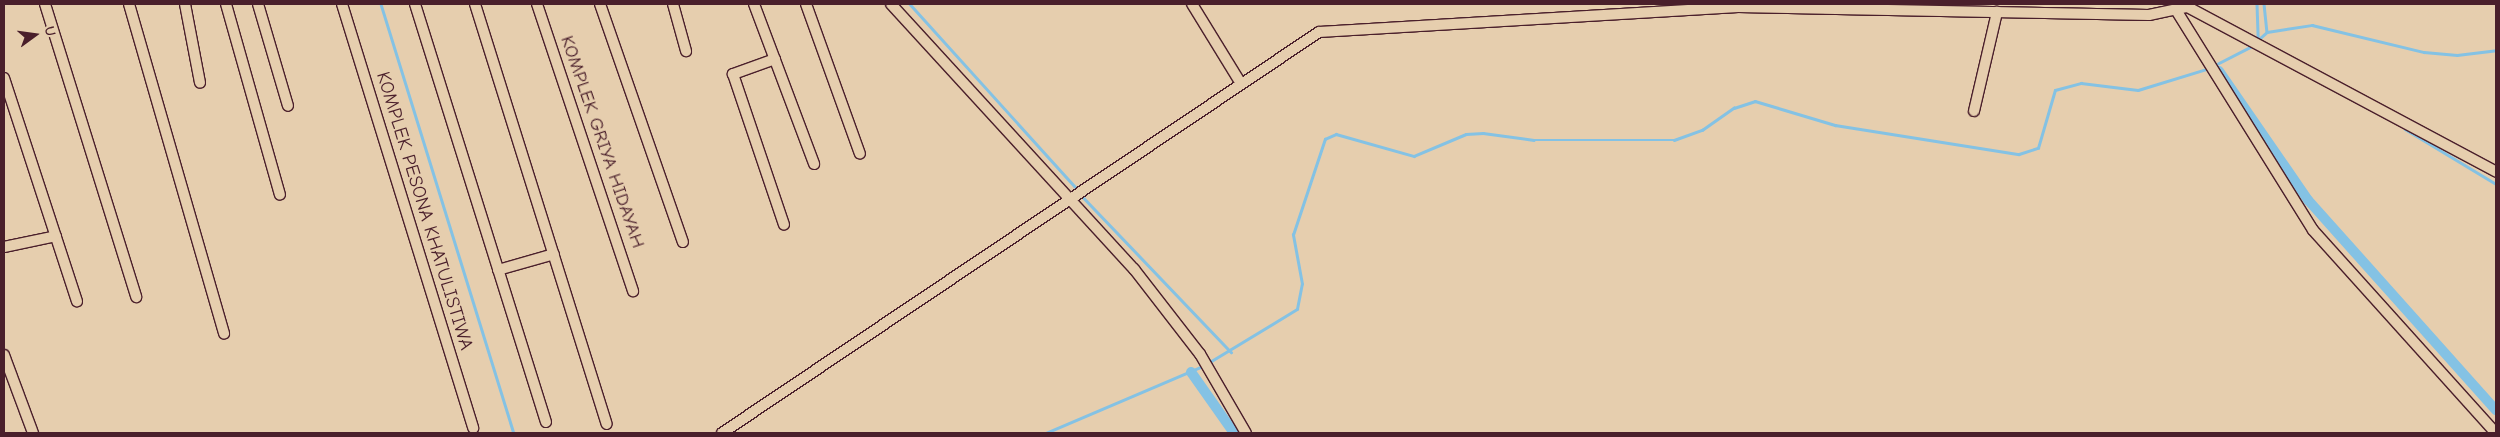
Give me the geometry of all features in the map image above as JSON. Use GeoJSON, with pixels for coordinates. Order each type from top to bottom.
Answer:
{"type":"FeatureCollection","features":[{"type":"Feature","properties":{"kind":"street"},"geometry":{"type":"LineString","coordinates":[[45,4],[136,297]]}},
{"type":"Feature","properties":{"kind":"street"},"geometry":{"type":"LineString","coordinates":[[129,4],[224,334]]}},
{"type":"Feature","properties":{"kind":"street"},"geometry":{"type":"LineString","coordinates":[[185,4],[200,83]]}},
{"type":"Feature","properties":{"kind":"street"},"geometry":{"type":"LineString","coordinates":[[226,4],[280,195]]}},
{"type":"Feature","properties":{"kind":"street"},"geometry":{"type":"LineString","coordinates":[[258,4],[288,106]]}},
{"type":"Feature","properties":{"kind":"street","name":"KOMPLEK PESONA KHATULISTIWA"},"geometry":{"type":"LineString","coordinates":[[342,4],[472,428]]}},
{"type":"Feature","properties":{"kind":"street"},"geometry":{"type":"LineString","coordinates":[[415,4],[546,422]]}},
{"type":"Feature","properties":{"kind":"street"},"geometry":{"type":"LineString","coordinates":[[476,4],[608,424]]}},
{"type":"Feature","properties":{"kind":"street","name":"KOMPLEK GRIYA HIDAYAH"},"geometry":{"type":"LineString","coordinates":[[537,4],[634,292]]}},
{"type":"Feature","properties":{"kind":"street"},"geometry":{"type":"LineString","coordinates":[[600,4],[683,242]]}},
{"type":"Feature","properties":{"kind":"street"},"geometry":{"type":"LineString","coordinates":[[673,4],[686,51]]}},
{"type":"Feature","properties":{"kind":"street"},"geometry":{"type":"LineString","coordinates":[[754,4],[814,164]]}},
{"type":"Feature","properties":{"kind":"street"},"geometry":{"type":"LineString","coordinates":[[806,4],[860,154]]}},
{"type":"Feature","properties":{"kind":"street"},"geometry":{"type":"LineString","coordinates":[[891,4],[1072,197],[1134,269],[1200,354],[1210,375],[1246,433]]}},
{"type":"Feature","properties":{"kind":"street"},"geometry":{"type":"LineString","coordinates":[[1192,4],[1240,82]]}},
{"type":"Feature","properties":{"kind":"street"},"geometry":{"type":"LineString","coordinates":[[722,433],[1240,82],[1306,38],[1324,31],[1738,6],[2149,15],[2181,7],[2269,48],[2496,172]]}},
{"type":"Feature","properties":{"kind":"street"},"geometry":{"type":"LineString","coordinates":[[2181,7],[2206,59],[2313,230],[2496,433]]}},
{"type":"Feature","properties":{"kind":"street"},"geometry":{"type":"LineString","coordinates":[[1974,111],[1997,12]]}},
{"type":"Feature","properties":{"kind":"street"},"geometry":{"type":"LineString","coordinates":[[775,59],[733,74],[784,225]]}},
{"type":"Feature","properties":{"kind":"street"},"geometry":{"type":"LineString","coordinates":[[4,78],[77,301]]}},
{"type":"Feature","properties":{"kind":"street"},"geometry":{"type":"LineString","coordinates":[[4,247],[56,236]]}},
{"type":"Feature","properties":{"kind":"street"},"geometry":{"type":"LineString","coordinates":[[498,270],[554,254]]}},
{"type":"Feature","properties":{"kind":"street"},"geometry":{"type":"LineString","coordinates":[[4,355],[33,433]]}},
{"type":"Feature","properties":{"kind":"waterway"},"geometry":{"type":"LineString","coordinates":[[381,4],[514,433]]}},
{"type":"Feature","properties":{"kind":"waterway"},"geometry":{"type":"LineString","coordinates":[[910,4],[1079,191]]}},
{"type":"Feature","properties":{"kind":"waterway"},"geometry":{"type":"LineString","coordinates":[[2257,4],[2258,40]]}},
{"type":"Feature","properties":{"kind":"waterway"},"geometry":{"type":"LineString","coordinates":[[2264,4],[2267,32]]}},
{"type":"Feature","properties":{"kind":"waterway"},"geometry":{"type":"LineString","coordinates":[[2258,40],[2267,32],[2312,25],[2424,52],[2457,55],[2496,50]]}},
{"type":"Feature","properties":{"kind":"waterway"},"geometry":{"type":"LineString","coordinates":[[2215,65],[2252,46]]}},
{"type":"Feature","properties":{"kind":"waterway"},"geometry":{"type":"LineString","coordinates":[[1208,363],[1297,309],[1302,284],[1293,235],[1325,139],[1336,134],[1414,156],[1466,134],[1483,133],[1534,140],[1674,140],[1702,130],[1734,108],[1755,101],[1835,125],[2019,154],[2038,148],[2055,90],[2081,83],[2138,90],[2210,68]]}},
{"type":"Feature","properties":{"kind":"waterway"},"geometry":{"type":"LineString","coordinates":[[2219,71],[2308,200],[2496,410]]}},
{"type":"Feature","properties":{"kind":"waterway"},"geometry":{"type":"LineString","coordinates":[[2405,129],[2496,184]]}},
{"type":"Feature","properties":{"kind":"waterway"},"geometry":{"type":"LineString","coordinates":[[1082,196],[1231,352]]}},
{"type":"Feature","properties":{"kind":"waterway"},"geometry":{"type":"LineString","coordinates":[[1046,433],[1203,366]]}},
{"type":"Feature","properties":{"kind":"waterway"},"geometry":{"type":"LineString","coordinates":[[1191,372],[1234,433]]}}]}
